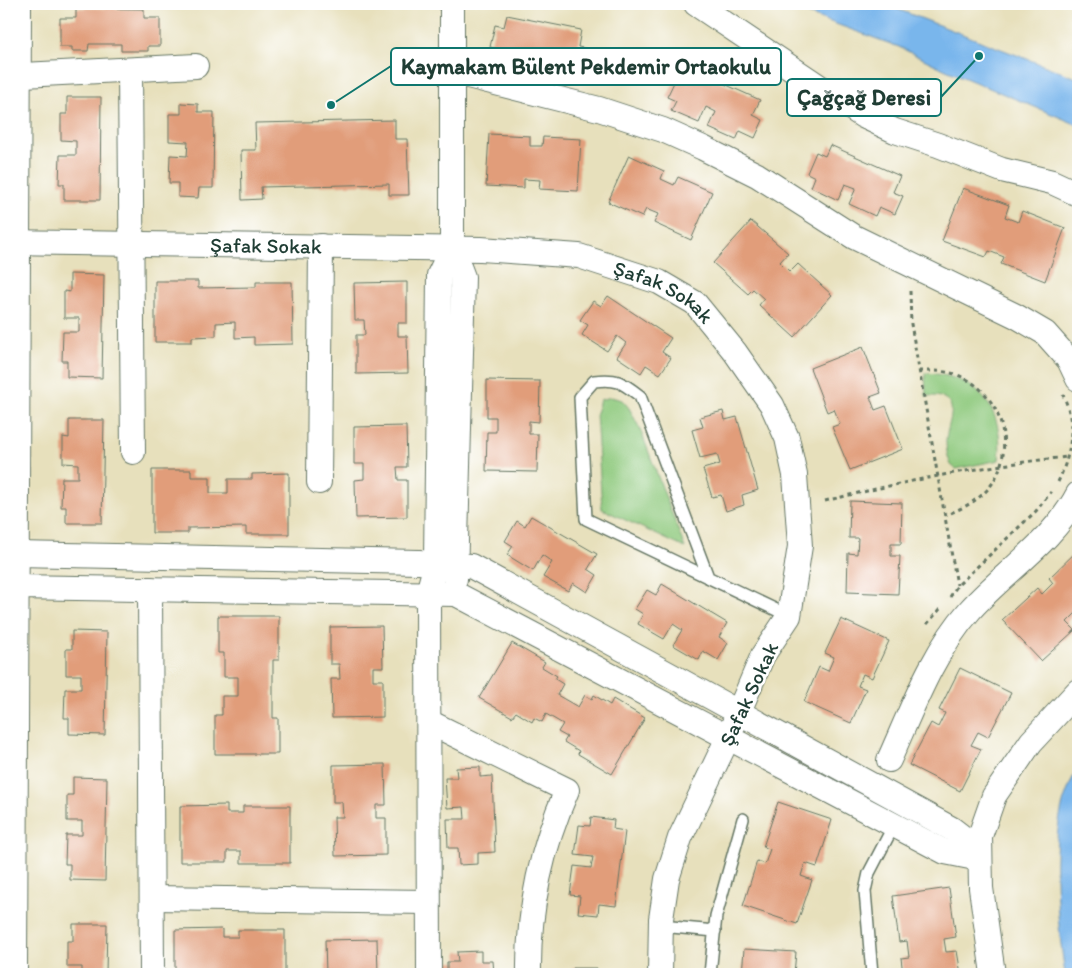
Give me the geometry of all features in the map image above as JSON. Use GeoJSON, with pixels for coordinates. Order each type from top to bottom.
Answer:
{"type":"FeatureCollection","features":[{"type":"Feature","properties":{"kind":"street"},"geometry":{"type":"LineString","coordinates":[[13,974],[10,584],[10,76],[17,4]]}},
{"type":"Feature","properties":{"kind":"street"},"geometry":{"type":"LineString","coordinates":[[452,4],[452,248],[463,277],[446,564],[454,594]]}},
{"type":"Feature","properties":{"kind":"street"},"geometry":{"type":"LineString","coordinates":[[696,4],[863,116],[895,132],[938,145],[1002,170],[1052,182],[1078,194]]}},
{"type":"Feature","properties":{"kind":"street"},"geometry":{"type":"LineString","coordinates":[[10,76],[196,66]]}},
{"type":"Feature","properties":{"kind":"street"},"geometry":{"type":"LineString","coordinates":[[130,70],[133,452]]}},
{"type":"Feature","properties":{"kind":"street"},"geometry":{"type":"LineString","coordinates":[[452,72],[599,109],[663,130],[757,175],[854,238],[1016,316],[1045,333],[1069,360],[1069,385]]}},
{"type":"Feature","properties":{"kind":"street","name":"Şafak Sokak"},"geometry":{"type":"LineString","coordinates":[[10,242],[452,248],[580,256],[659,282],[695,302],[735,352],[772,405],[787,438],[796,475],[800,546],[789,616],[764,655],[680,838],[667,879],[661,926],[660,974]]}},
{"type":"Feature","properties":{"kind":"street"},"geometry":{"type":"LineString","coordinates":[[319,482],[321,246]]}},
{"type":"Feature","properties":{"kind":"street"},"geometry":{"type":"LineString","coordinates":[[889,760],[928,674],[952,634],[991,589],[1057,526],[1078,494]]}},
{"type":"Feature","properties":{"kind":"street"},"geometry":{"type":"LineString","coordinates":[[10,556],[471,566],[952,830],[965,839],[980,860]]}},
{"type":"Feature","properties":{"kind":"street"},"geometry":{"type":"LineString","coordinates":[[429,974],[428,593],[446,564]]}},
{"type":"Feature","properties":{"kind":"street"},"geometry":{"type":"LineString","coordinates":[[10,584],[150,589],[454,594],[476,603],[945,852],[980,860]]}},
{"type":"Feature","properties":{"kind":"street"},"geometry":{"type":"LineString","coordinates":[[150,589],[152,974]]}},
{"type":"Feature","properties":{"kind":"street"},"geometry":{"type":"LineString","coordinates":[[992,974],[981,888],[980,836],[994,796],[1031,742],[1078,691]]}},
{"type":"Feature","properties":{"kind":"street"},"geometry":{"type":"LineString","coordinates":[[429,722],[567,790],[547,843],[534,900],[529,974]]}},
{"type":"Feature","properties":{"kind":"street"},"geometry":{"type":"LineString","coordinates":[[152,898],[428,902]]}},
{"type":"Feature","properties":{"kind":"lane"},"geometry":{"type":"LineString","coordinates":[[708,577],[640,396],[622,382],[609,379],[594,381],[580,397],[586,519],[789,616]]}},
{"type":"Feature","properties":{"kind":"lane"},"geometry":{"type":"LineString","coordinates":[[710,974],[716,916],[743,818]]}},
{"type":"Feature","properties":{"kind":"lane"},"geometry":{"type":"LineString","coordinates":[[872,974],[865,891],[870,873],[894,825]]}},
{"type":"Feature","properties":{"kind":"lane"},"geometry":{"type":"LineString","coordinates":[[661,926],[715,931]]}},
{"type":"Feature","properties":{"kind":"path"},"geometry":{"type":"LineString","coordinates":[[904,288],[918,295]]}},
{"type":"Feature","properties":{"kind":"path"},"geometry":{"type":"LineString","coordinates":[[910,291],[911,324],[957,586]]}},
{"type":"Feature","properties":{"kind":"path"},"geometry":{"type":"LineString","coordinates":[[919,371],[948,372],[964,377],[989,397],[1002,430],[1004,448],[996,478],[975,500],[961,509],[945,515]]}},
{"type":"Feature","properties":{"kind":"path"},"geometry":{"type":"LineString","coordinates":[[1057,484],[1068,457],[1071,432],[1069,385]]}},
{"type":"Feature","properties":{"kind":"path"},"geometry":{"type":"LineString","coordinates":[[825,501],[938,474],[1001,463],[1068,457]]}},
{"type":"Feature","properties":{"kind":"path"},"geometry":{"type":"LineString","coordinates":[[926,624],[957,586],[1036,511],[1053,490]]}},
{"type":"Feature","properties":{"kind":"green space"},"geometry":{"type":"Polygon","coordinates":[[[925,373],[943,375],[959,380],[973,388],[984,398],[992,410],[997,425],[1000,441],[999,460],[956,469],[951,465],[947,454],[946,442],[951,411],[950,405],[946,400],[939,397],[926,396],[925,373]]]}},
{"type":"Feature","properties":{"kind":"green space"},"geometry":{"type":"Polygon","coordinates":[[[611,397],[622,400],[629,408],[640,429],[685,548],[602,509],[596,413],[600,400],[611,397]]]}},
{"type":"Feature","properties":{"kind":"water"},"geometry":{"type":"Polygon","coordinates":[[[781,4],[884,4],[1074,77],[1078,79],[1078,125],[946,70],[899,47],[781,4]]]}},
{"type":"Feature","properties":{"kind":"water"},"geometry":{"type":"Polygon","coordinates":[[[1078,764],[1078,974],[1065,974],[1056,887],[1057,840],[1059,819],[1064,800],[1078,764]]]}},
{"type":"Feature","properties":{"kind":"building"},"geometry":{"type":"Polygon","coordinates":[[[76,8],[144,9],[144,18],[160,18],[160,46],[148,46],[148,51],[121,51],[121,44],[89,44],[88,51],[72,51],[72,47],[60,47],[60,18],[76,18],[76,8]]]}},
{"type":"Feature","properties":{"kind":"building"},"geometry":{"type":"Polygon","coordinates":[[[507,15],[581,30],[578,47],[588,49],[584,68],[568,65],[566,74],[537,68],[541,51],[530,49],[526,66],[497,60],[499,49],[490,47],[495,25],[504,27],[507,15]]]}},
{"type":"Feature","properties":{"kind":"building"},"geometry":{"type":"Polygon","coordinates":[[[691,69],[760,100],[753,115],[763,120],[755,138],[740,131],[736,140],[709,128],[716,112],[706,107],[699,123],[671,111],[676,101],[667,97],[677,76],[686,80],[691,69]]]}},
{"type":"Feature","properties":{"kind":"building"},"geometry":{"type":"Polygon","coordinates":[[[67,97],[101,97],[100,200],[64,200],[64,184],[59,184],[60,155],[76,155],[76,141],[61,140],[61,114],[67,114],[67,97]]]}},
{"type":"Feature","properties":{"kind":"building"},"geometry":{"type":"Polygon","coordinates":[[[181,103],[198,104],[198,112],[214,112],[213,188],[199,188],[198,198],[178,197],[178,183],[169,183],[170,155],[187,156],[188,142],[169,141],[169,114],[181,114],[181,103]]]}},
{"type":"Feature","properties":{"kind":"building"},"geometry":{"type":"Polygon","coordinates":[[[395,120],[395,139],[407,139],[409,195],[389,195],[389,184],[261,187],[262,199],[242,200],[241,150],[256,150],[255,123],[395,120]]]}},
{"type":"Feature","properties":{"kind":"building"},"geometry":{"type":"Polygon","coordinates":[[[489,134],[530,136],[530,146],[542,146],[543,137],[581,139],[578,191],[539,189],[540,180],[524,179],[524,188],[486,186],[489,134]]]}},
{"type":"Feature","properties":{"kind":"building"},"geometry":{"type":"Polygon","coordinates":[[[830,145],[900,176],[893,192],[903,196],[895,214],[879,207],[875,216],[849,204],[856,188],[845,184],[838,200],[811,187],[815,177],[807,173],[816,152],[825,156],[830,145]]]}},
{"type":"Feature","properties":{"kind":"building"},"geometry":{"type":"Polygon","coordinates":[[[629,155],[664,171],[661,179],[674,185],[678,177],[712,192],[691,240],[654,223],[658,214],[646,209],[642,217],[608,202],[629,155]]]}},
{"type":"Feature","properties":{"kind":"building"},"geometry":{"type":"Polygon","coordinates":[[[963,188],[1009,205],[1005,217],[1018,222],[1022,211],[1065,228],[1045,281],[1001,264],[1004,257],[989,251],[986,257],[942,241],[963,188]]]}},
{"type":"Feature","properties":{"kind":"building"},"geometry":{"type":"Polygon","coordinates":[[[751,221],[788,253],[780,262],[790,272],[798,264],[832,295],[794,337],[759,305],[764,299],[753,289],[748,294],[713,263],[751,221]]]}},
{"type":"Feature","properties":{"kind":"building"},"geometry":{"type":"Polygon","coordinates":[[[70,274],[104,275],[102,378],[67,377],[67,361],[62,361],[63,332],[79,332],[79,318],[64,318],[64,291],[70,292],[70,274]]]}},
{"type":"Feature","properties":{"kind":"building"},"geometry":{"type":"Polygon","coordinates":[[[155,281],[198,281],[198,288],[256,287],[256,282],[292,282],[293,344],[254,345],[254,337],[235,338],[235,322],[216,323],[216,336],[192,337],[192,342],[155,342],[155,281]]]}},
{"type":"Feature","properties":{"kind":"building"},"geometry":{"type":"Polygon","coordinates":[[[407,282],[407,323],[398,323],[398,336],[407,336],[408,373],[356,374],[356,335],[365,335],[364,320],[355,320],[354,283],[407,282]]]}},
{"type":"Feature","properties":{"kind":"building"},"geometry":{"type":"Polygon","coordinates":[[[608,296],[671,338],[662,352],[671,358],[660,374],[646,365],[641,373],[617,357],[626,343],[617,336],[607,351],[582,335],[588,325],[580,320],[593,301],[601,306],[608,296]]]}},
{"type":"Feature","properties":{"kind":"building"},"geometry":{"type":"Polygon","coordinates":[[[863,347],[881,393],[870,397],[875,410],[886,406],[903,449],[850,470],[832,427],[840,424],[834,409],[827,412],[810,368],[863,347]]]}},
{"type":"Feature","properties":{"kind":"building"},"geometry":{"type":"Polygon","coordinates":[[[487,380],[540,381],[539,422],[529,421],[529,434],[538,434],[537,472],[486,471],[487,432],[496,432],[496,417],[487,417],[487,380]]]}},
{"type":"Feature","properties":{"kind":"building"},"geometry":{"type":"Polygon","coordinates":[[[723,411],[725,420],[737,417],[758,490],[742,495],[744,505],[726,511],[721,495],[712,497],[703,469],[720,464],[717,454],[700,458],[692,430],[703,427],[700,417],[723,411]]]}},
{"type":"Feature","properties":{"kind":"building"},"geometry":{"type":"Polygon","coordinates":[[[69,420],[104,420],[102,523],[66,523],[66,507],[61,507],[62,478],[78,478],[78,464],[63,463],[63,437],[69,438],[69,420]]]}},
{"type":"Feature","properties":{"kind":"building"},"geometry":{"type":"Polygon","coordinates":[[[406,426],[407,467],[397,467],[398,480],[407,480],[407,517],[356,518],[355,480],[364,479],[364,464],[354,464],[354,427],[406,426]]]}},
{"type":"Feature","properties":{"kind":"building"},"geometry":{"type":"Polygon","coordinates":[[[152,470],[191,470],[191,477],[210,477],[210,493],[228,493],[228,479],[252,479],[252,474],[289,473],[289,534],[246,534],[246,527],[188,528],[188,533],[152,533],[152,470]]]}},
{"type":"Feature","properties":{"kind":"building"},"geometry":{"type":"Polygon","coordinates":[[[850,501],[902,503],[901,544],[891,544],[891,556],[900,556],[898,594],[847,592],[848,553],[857,554],[858,538],[849,538],[850,501]]]}},
{"type":"Feature","properties":{"kind":"building"},"geometry":{"type":"Polygon","coordinates":[[[531,516],[597,554],[588,569],[597,575],[587,592],[573,583],[568,591],[543,577],[552,562],[542,555],[533,571],[507,555],[513,546],[505,541],[517,521],[525,526],[531,516]]]}},
{"type":"Feature","properties":{"kind":"building"},"geometry":{"type":"Polygon","coordinates":[[[1078,550],[1078,611],[1067,622],[1075,630],[1041,661],[1002,620],[1037,588],[1042,594],[1053,583],[1049,578],[1078,550]]]}},
{"type":"Feature","properties":{"kind":"building"},"geometry":{"type":"Polygon","coordinates":[[[662,584],[727,623],[719,637],[728,643],[718,660],[703,651],[699,660],[673,645],[682,630],[673,624],[664,639],[638,624],[643,614],[635,609],[647,590],[656,595],[662,584]]]}},
{"type":"Feature","properties":{"kind":"building"},"geometry":{"type":"Polygon","coordinates":[[[218,616],[279,616],[279,660],[273,660],[273,718],[278,718],[278,754],[215,754],[215,715],[222,715],[222,696],[238,696],[238,677],[224,677],[224,653],[218,653],[218,616]]]}},
{"type":"Feature","properties":{"kind":"building"},"geometry":{"type":"Polygon","coordinates":[[[841,619],[889,641],[872,678],[863,674],[858,686],[866,689],[851,723],[804,702],[819,667],[828,671],[834,657],[825,653],[841,619]]]}},
{"type":"Feature","properties":{"kind":"building"},"geometry":{"type":"Polygon","coordinates":[[[382,626],[383,667],[373,667],[373,680],[383,680],[383,717],[332,718],[331,679],[340,679],[339,664],[330,664],[330,627],[382,626]]]}},
{"type":"Feature","properties":{"kind":"building"},"geometry":{"type":"Polygon","coordinates":[[[72,631],[107,632],[105,735],[69,734],[69,718],[64,718],[65,689],[81,689],[81,675],[66,675],[66,649],[72,649],[72,631]]]}},
{"type":"Feature","properties":{"kind":"building"},"geometry":{"type":"Polygon","coordinates":[[[512,643],[545,662],[542,667],[557,676],[555,679],[563,684],[557,695],[578,707],[585,695],[592,699],[594,695],[610,705],[613,699],[645,718],[612,774],[578,754],[579,751],[564,742],[567,737],[558,732],[563,724],[546,714],[542,722],[534,718],[532,722],[516,712],[512,717],[479,698],[512,643]]]}},
{"type":"Feature","properties":{"kind":"building"},"geometry":{"type":"Polygon","coordinates":[[[960,668],[1011,693],[988,737],[978,732],[971,745],[981,749],[960,791],[909,765],[931,723],[938,727],[945,713],[939,710],[960,668]]]}},
{"type":"Feature","properties":{"kind":"building"},"geometry":{"type":"Polygon","coordinates":[[[385,764],[386,805],[376,805],[376,818],[386,818],[386,855],[335,856],[334,817],[343,817],[342,802],[333,802],[333,765],[385,764]]]}},
{"type":"Feature","properties":{"kind":"building"},"geometry":{"type":"Polygon","coordinates":[[[480,767],[480,777],[492,776],[495,852],[478,853],[478,864],[459,865],[458,848],[448,848],[447,819],[465,819],[464,807],[447,808],[445,778],[457,778],[456,768],[480,767]]]}},
{"type":"Feature","properties":{"kind":"building"},"geometry":{"type":"Polygon","coordinates":[[[73,777],[107,778],[105,881],[70,880],[70,864],[65,864],[66,835],[82,835],[82,821],[67,821],[67,795],[73,795],[73,777]]]}},
{"type":"Feature","properties":{"kind":"building"},"geometry":{"type":"Polygon","coordinates":[[[778,802],[832,820],[817,867],[805,863],[801,876],[812,880],[797,924],[743,906],[757,861],[765,864],[770,849],[763,847],[778,802]]]}},
{"type":"Feature","properties":{"kind":"building"},"geometry":{"type":"Polygon","coordinates":[[[227,805],[227,813],[243,813],[243,806],[290,806],[290,863],[241,863],[241,851],[227,851],[227,862],[180,862],[180,806],[227,805]]]}},
{"type":"Feature","properties":{"kind":"building"},"geometry":{"type":"Polygon","coordinates":[[[591,817],[614,820],[613,829],[625,831],[616,906],[599,904],[598,915],[578,913],[580,896],[570,895],[574,866],[591,868],[593,857],[575,855],[579,825],[590,826],[591,817]]]}},
{"type":"Feature","properties":{"kind":"building"},"geometry":{"type":"Polygon","coordinates":[[[949,888],[956,937],[944,939],[946,952],[957,951],[961,974],[903,974],[901,958],[909,957],[907,941],[899,942],[893,896],[949,888]]]}},
{"type":"Feature","properties":{"kind":"building"},"geometry":{"type":"Polygon","coordinates":[[[73,924],[107,924],[106,974],[82,974],[82,967],[67,967],[67,941],[73,941],[73,924]]]}},
{"type":"Feature","properties":{"kind":"building"},"geometry":{"type":"Polygon","coordinates":[[[222,929],[222,937],[238,937],[238,930],[285,930],[285,974],[175,974],[175,930],[222,929]]]}},
{"type":"Feature","properties":{"kind":"building"},"geometry":{"type":"Polygon","coordinates":[[[377,939],[378,974],[326,974],[325,940],[377,939]]]}},
{"type":"Feature","properties":{"kind":"building"},"geometry":{"type":"Polygon","coordinates":[[[744,949],[796,952],[794,974],[742,974],[744,949]]]}},
{"type":"Feature","properties":{"kind":"building"},"geometry":{"type":"Polygon","coordinates":[[[481,951],[481,961],[493,961],[494,974],[447,974],[447,962],[458,962],[457,952],[481,951]]]}},
{"type":"Feature","properties":{"kind":"building"},"geometry":{"type":"Polygon","coordinates":[[[573,968],[597,968],[597,974],[573,974],[573,968]]]}},
{"type":"Feature","properties":{"kind":"place","name":"Çağçağ Deresi"},"geometry":{"type":"Point","coordinates":[979,56]}},
{"type":"Feature","properties":{"kind":"place","name":"Kaymakam Bülent Pekdemir Ortaokulu"},"geometry":{"type":"Point","coordinates":[331,105]}}]}
